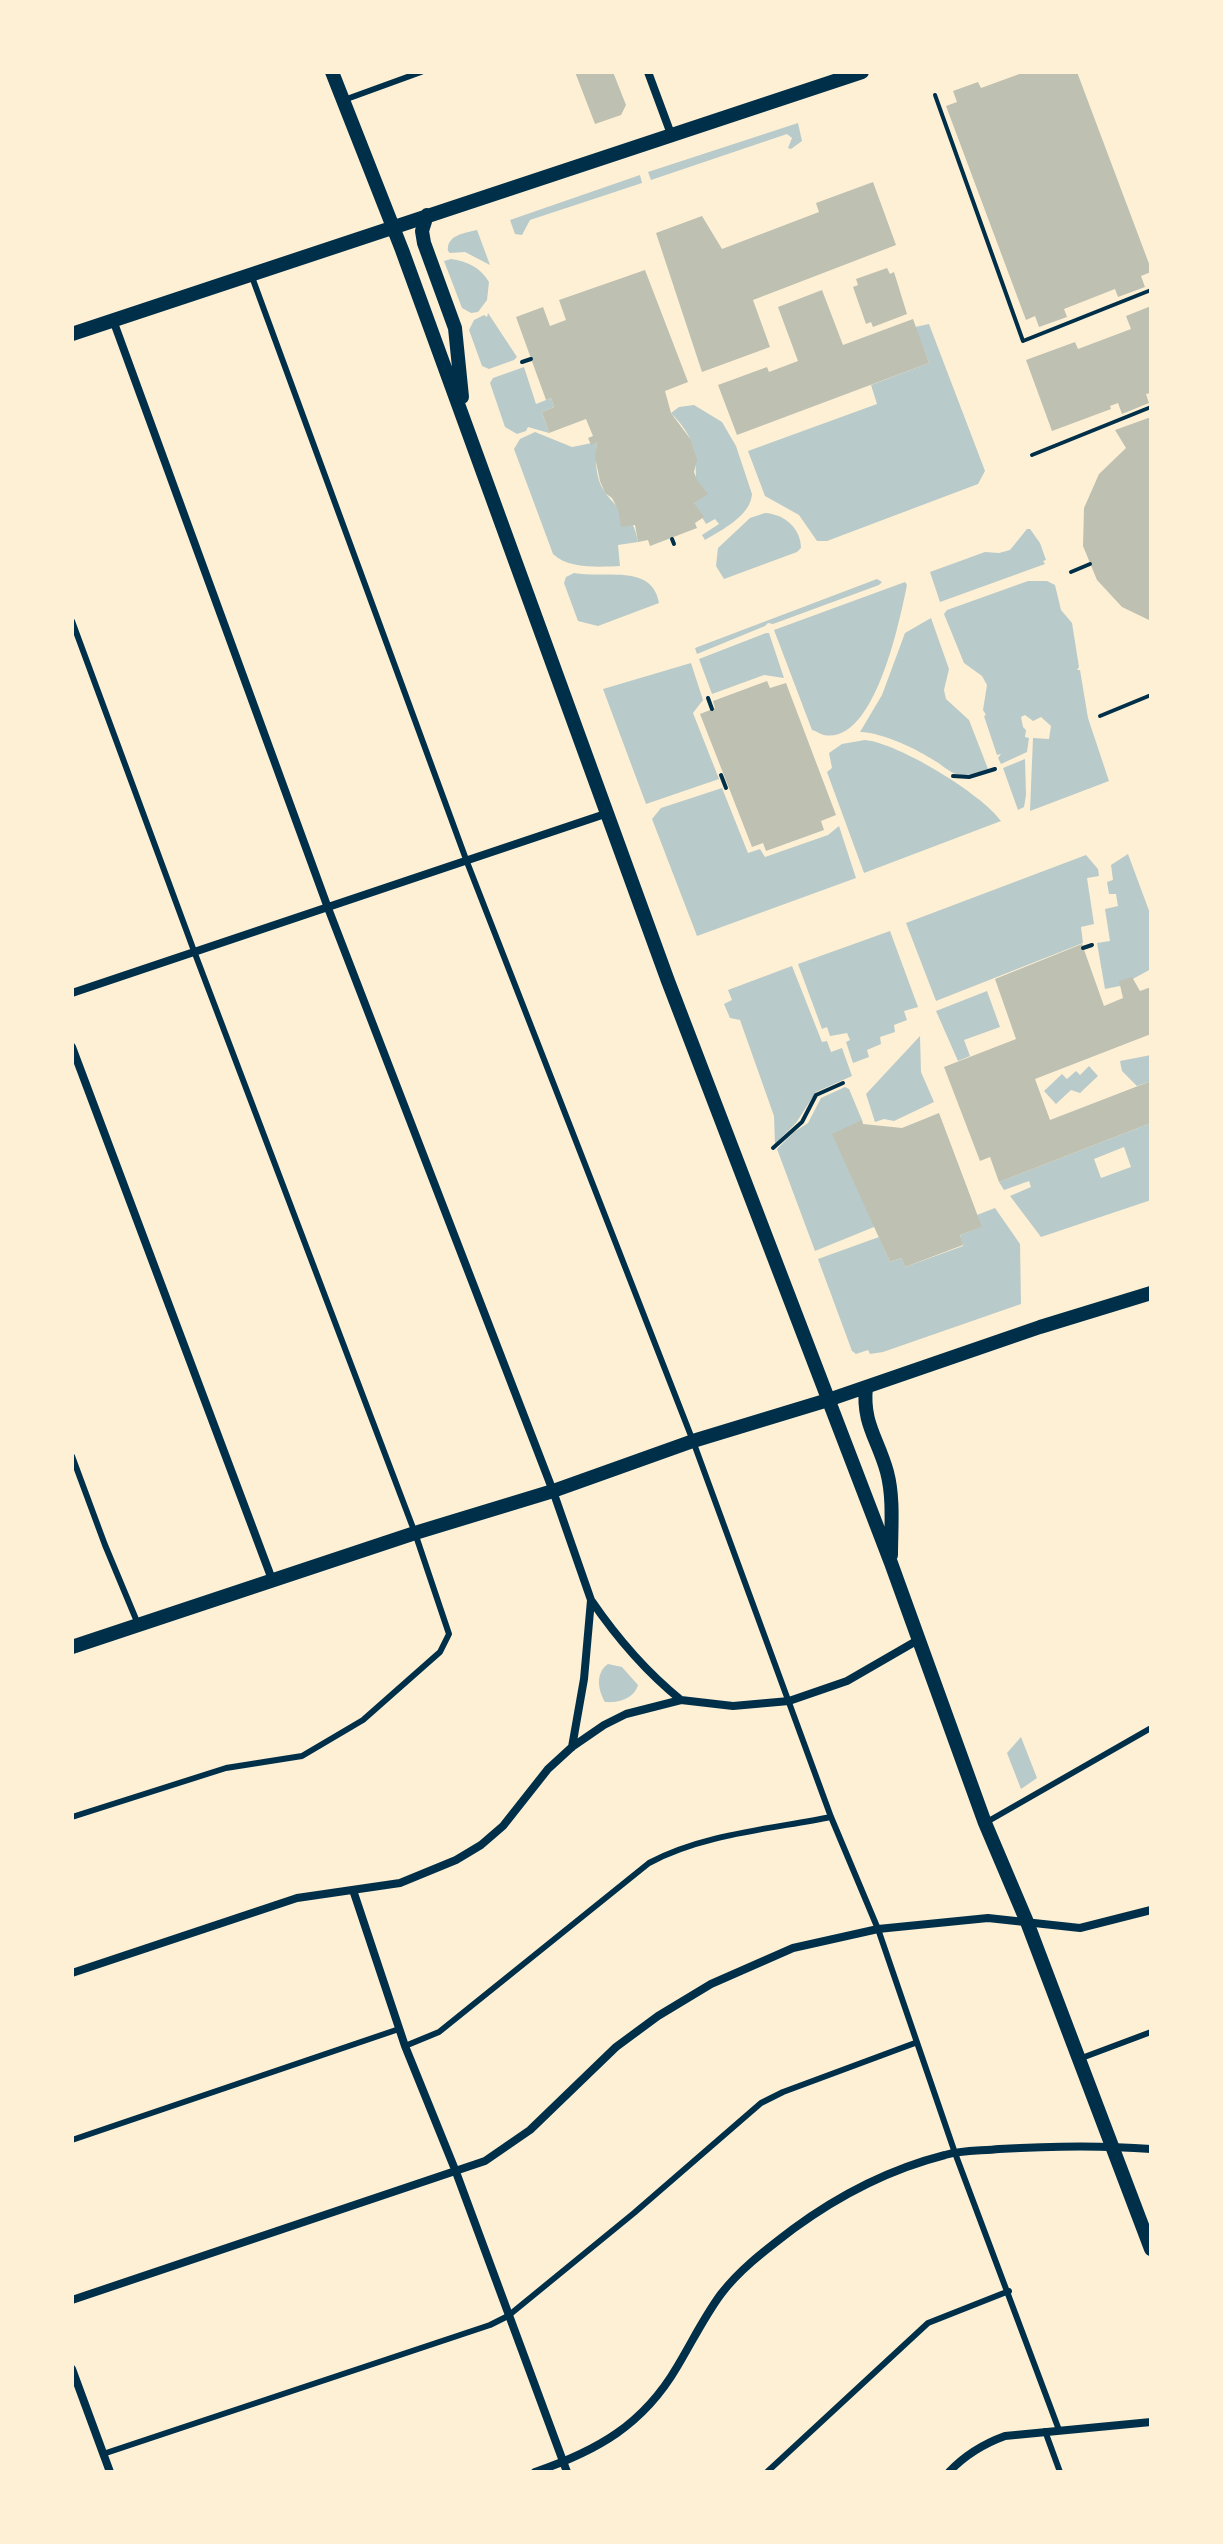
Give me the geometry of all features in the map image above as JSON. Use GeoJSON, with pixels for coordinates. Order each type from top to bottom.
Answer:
{"type":"FeatureCollection","features":[{"type":"Feature","properties":{"kind":"street"},"geometry":{"type":"LineString","coordinates":[[332,72],[464,417],[668,981],[891,1563],[985,1823],[1027,1922],[1151,2249]]}},
{"type":"Feature","properties":{"kind":"street"},"geometry":{"type":"LineString","coordinates":[[648,72],[671,134]]}},
{"type":"Feature","properties":{"kind":"street"},"geometry":{"type":"LineString","coordinates":[[72,334],[862,72]]}},
{"type":"Feature","properties":{"kind":"street"},"geometry":{"type":"LineString","coordinates":[[427,215],[422,231],[424,243],[455,328],[464,417]]}},
{"type":"Feature","properties":{"kind":"street"},"geometry":{"type":"LineString","coordinates":[[113,320],[328,908],[553,1491],[591,1600],[617,1638],[655,1680],[681,1700]]}},
{"type":"Feature","properties":{"kind":"street"},"geometry":{"type":"LineString","coordinates":[[72,993],[608,813]]}},
{"type":"Feature","properties":{"kind":"street"},"geometry":{"type":"LineString","coordinates":[[72,1047],[273,1582]]}},
{"type":"Feature","properties":{"kind":"street"},"geometry":{"type":"LineString","coordinates":[[72,1647],[1151,1293]]}},
{"type":"Feature","properties":{"kind":"street"},"geometry":{"type":"LineString","coordinates":[[866,1387],[866,1419],[887,1473],[891,1563]]}},
{"type":"Feature","properties":{"kind":"street"},"geometry":{"type":"LineString","coordinates":[[572,1747],[584,1679],[591,1600]]}},
{"type":"Feature","properties":{"kind":"street"},"geometry":{"type":"LineString","coordinates":[[72,1973],[297,1898],[400,1883],[456,1860],[481,1845],[503,1826],[548,1769],[572,1747],[626,1714],[681,1700],[733,1706],[789,1701],[847,1681],[918,1640]]}},
{"type":"Feature","properties":{"kind":"street"},"geometry":{"type":"LineString","coordinates":[[353,1890],[405,2046],[456,2172],[567,2472]]}},
{"type":"Feature","properties":{"kind":"street"},"geometry":{"type":"LineString","coordinates":[[72,2300],[485,2161],[530,2130],[616,2047],[658,2016],[711,1984],[793,1948],[878,1929],[988,1918],[1080,1928],[1151,1910]]}},
{"type":"Feature","properties":{"kind":"street"},"geometry":{"type":"LineString","coordinates":[[535,2472],[591,2451],[615,2436],[645,2409],[676,2369],[702,2321],[753,2260],[819,2210],[880,2177],[955,2153],[1036,2147],[1151,2149]]}},
{"type":"Feature","properties":{"kind":"street"},"geometry":{"type":"LineString","coordinates":[[72,2369],[110,2472]]}},
{"type":"Feature","properties":{"kind":"street"},"geometry":{"type":"LineString","coordinates":[[949,2472],[986,2443],[1005,2436],[1151,2422]]}},
{"type":"Feature","properties":{"kind":"lane"},"geometry":{"type":"LineString","coordinates":[[344,100],[421,72]]}},
{"type":"Feature","properties":{"kind":"lane"},"geometry":{"type":"LineString","coordinates":[[250,274],[467,862],[693,1441],[831,1817],[878,1929],[915,2043],[1059,2430]]}},
{"type":"Feature","properties":{"kind":"lane"},"geometry":{"type":"LineString","coordinates":[[72,621],[415,1533],[449,1634],[432,1661],[363,1720],[302,1756],[226,1768],[72,1817]]}},
{"type":"Feature","properties":{"kind":"lane"},"geometry":{"type":"LineString","coordinates":[[72,1456],[138,1624]]}},
{"type":"Feature","properties":{"kind":"lane"},"geometry":{"type":"LineString","coordinates":[[985,1823],[1151,1728]]}},
{"type":"Feature","properties":{"kind":"lane"},"geometry":{"type":"LineString","coordinates":[[405,2046],[439,2032],[649,1863],[673,1850],[831,1817]]}},
{"type":"Feature","properties":{"kind":"lane"},"geometry":{"type":"LineString","coordinates":[[72,2140],[399,2029]]}},
{"type":"Feature","properties":{"kind":"lane"},"geometry":{"type":"LineString","coordinates":[[1079,2059],[1151,2032]]}},
{"type":"Feature","properties":{"kind":"lane"},"geometry":{"type":"LineString","coordinates":[[103,2454],[490,2325],[508,2316],[761,2103],[915,2043]]}},
{"type":"Feature","properties":{"kind":"lane"},"geometry":{"type":"LineString","coordinates":[[767,2472],[928,2323],[1009,2291]]}},
{"type":"Feature","properties":{"kind":"lane"},"geometry":{"type":"LineString","coordinates":[[1045,2431],[1060,2472]]}},
{"type":"Feature","properties":{"kind":"path"},"geometry":{"type":"LineString","coordinates":[[935,95],[1023,341],[1151,290]]}},
{"type":"Feature","properties":{"kind":"path"},"geometry":{"type":"LineString","coordinates":[[522,362],[531,359]]}},
{"type":"Feature","properties":{"kind":"path"},"geometry":{"type":"LineString","coordinates":[[1032,455],[1151,407]]}},
{"type":"Feature","properties":{"kind":"path"},"geometry":{"type":"LineString","coordinates":[[1071,572],[1090,564]]}},
{"type":"Feature","properties":{"kind":"path"},"geometry":{"type":"LineString","coordinates":[[1100,716],[1151,695]]}},
{"type":"Feature","properties":{"kind":"path"},"geometry":{"type":"LineString","coordinates":[[708,698],[712,709]]}},
{"type":"Feature","properties":{"kind":"path"},"geometry":{"type":"LineString","coordinates":[[953,776],[975,776],[995,769]]}},
{"type":"Feature","properties":{"kind":"path"},"geometry":{"type":"LineString","coordinates":[[721,775],[726,788]]}},
{"type":"Feature","properties":{"kind":"path"},"geometry":{"type":"LineString","coordinates":[[1083,948],[1092,945]]}},
{"type":"Feature","properties":{"kind":"path"},"geometry":{"type":"LineString","coordinates":[[773,1148],[802,1122],[816,1095],[843,1083]]}},
{"type":"Feature","properties":{"kind":"shaded area"},"geometry":{"type":"Polygon","coordinates":[[[798,123],[802,141],[791,149],[788,148],[792,138],[787,134],[651,180],[648,172],[798,123]]]}},
{"type":"Feature","properties":{"kind":"shaded area"},"geometry":{"type":"Polygon","coordinates":[[[640,175],[642,183],[530,220],[522,235],[515,234],[510,220],[640,175]]]}},
{"type":"Feature","properties":{"kind":"shaded area"},"geometry":{"type":"Polygon","coordinates":[[[477,230],[490,265],[465,252],[448,251],[453,238],[477,230]]]}},
{"type":"Feature","properties":{"kind":"shaded area"},"geometry":{"type":"Polygon","coordinates":[[[451,259],[473,266],[489,282],[487,300],[478,312],[471,313],[462,308],[444,261],[451,259]]]}},
{"type":"Feature","properties":{"kind":"shaded area"},"geometry":{"type":"Polygon","coordinates":[[[488,313],[517,357],[489,369],[482,366],[469,330],[474,320],[484,315],[487,317],[488,313]]]}},
{"type":"Feature","properties":{"kind":"shaded area"},"geometry":{"type":"Polygon","coordinates":[[[929,324],[985,471],[978,484],[827,541],[817,541],[799,515],[765,496],[748,451],[877,404],[871,385],[929,363],[915,327],[929,324]]]}},
{"type":"Feature","properties":{"kind":"shaded area"},"geometry":{"type":"Polygon","coordinates":[[[524,367],[536,404],[551,398],[554,407],[542,412],[549,433],[528,427],[517,434],[505,427],[490,383],[493,378],[524,367]]]}},
{"type":"Feature","properties":{"kind":"shaded area"},"geometry":{"type":"Polygon","coordinates":[[[694,405],[722,422],[736,446],[752,494],[747,509],[741,515],[705,540],[702,535],[719,524],[715,519],[706,524],[695,504],[696,471],[692,445],[671,413],[679,407],[694,405]]]}},
{"type":"Feature","properties":{"kind":"shaded area"},"geometry":{"type":"Polygon","coordinates":[[[535,432],[572,447],[597,442],[596,467],[601,486],[633,524],[638,542],[618,545],[620,566],[576,565],[553,554],[514,449],[520,439],[535,432]]]}},
{"type":"Feature","properties":{"kind":"shaded area"},"geometry":{"type":"Polygon","coordinates":[[[765,513],[779,516],[790,523],[798,534],[801,548],[724,579],[716,566],[718,548],[750,518],[765,513]]]}},
{"type":"Feature","properties":{"kind":"shaded area"},"geometry":{"type":"Polygon","coordinates":[[[1027,529],[1040,543],[1045,564],[940,602],[930,572],[985,552],[1010,550],[1027,529]]]}},
{"type":"Feature","properties":{"kind":"shaded area"},"geometry":{"type":"Polygon","coordinates":[[[574,573],[637,578],[655,590],[659,603],[598,626],[578,621],[564,583],[566,577],[574,573]]]}},
{"type":"Feature","properties":{"kind":"shaded area"},"geometry":{"type":"Polygon","coordinates":[[[877,579],[882,582],[879,585],[773,624],[768,623],[697,654],[695,648],[877,579]]]}},
{"type":"Feature","properties":{"kind":"shaded area"},"geometry":{"type":"Polygon","coordinates":[[[1028,581],[1047,581],[1055,585],[1061,610],[1072,623],[1077,670],[1080,670],[1088,718],[1109,781],[1030,811],[1033,738],[1049,739],[1051,726],[1041,717],[1033,721],[1025,715],[1021,717],[1025,737],[1029,738],[1027,752],[1001,764],[998,758],[1001,754],[997,755],[984,716],[987,685],[982,676],[964,663],[944,614],[947,610],[1028,581]]]}},
{"type":"Feature","properties":{"kind":"shaded area"},"geometry":{"type":"Polygon","coordinates":[[[905,582],[907,585],[891,650],[871,701],[858,721],[842,733],[824,735],[812,730],[774,630],[905,582]]]}},
{"type":"Feature","properties":{"kind":"shaded area"},"geometry":{"type":"Polygon","coordinates":[[[931,618],[949,669],[944,690],[946,699],[969,720],[988,769],[968,775],[956,774],[900,743],[880,735],[860,732],[882,695],[905,633],[931,618]]]}},
{"type":"Feature","properties":{"kind":"shaded area"},"geometry":{"type":"Polygon","coordinates":[[[769,633],[784,678],[764,675],[712,694],[699,659],[769,633]]]}},
{"type":"Feature","properties":{"kind":"shaded area"},"geometry":{"type":"Polygon","coordinates":[[[691,663],[703,700],[693,713],[719,779],[646,804],[603,689],[691,663]]]}},
{"type":"Feature","properties":{"kind":"shaded area"},"geometry":{"type":"Polygon","coordinates":[[[865,740],[880,743],[918,760],[976,797],[1001,821],[864,873],[827,772],[832,768],[829,753],[842,744],[865,740]]]}},
{"type":"Feature","properties":{"kind":"shaded area"},"geometry":{"type":"Polygon","coordinates":[[[1025,759],[1026,795],[1024,807],[1018,810],[1003,768],[1025,759]]]}},
{"type":"Feature","properties":{"kind":"shaded area"},"geometry":{"type":"Polygon","coordinates":[[[722,788],[748,853],[760,849],[765,857],[828,835],[839,826],[856,878],[697,936],[652,819],[661,808],[722,788]]]}},
{"type":"Feature","properties":{"kind":"shaded area"},"geometry":{"type":"Polygon","coordinates":[[[1128,854],[1151,916],[1151,969],[1120,986],[1105,989],[1097,943],[1110,941],[1105,909],[1118,906],[1116,894],[1109,894],[1107,882],[1113,880],[1111,865],[1128,854]]]}},
{"type":"Feature","properties":{"kind":"shaded area"},"geometry":{"type":"Polygon","coordinates":[[[1086,855],[1098,869],[1099,876],[1087,878],[1094,924],[1081,927],[1083,943],[936,1001],[906,923],[1086,855]]]}},
{"type":"Feature","properties":{"kind":"shaded area"},"geometry":{"type":"Polygon","coordinates":[[[890,931],[918,1007],[904,1011],[907,1020],[894,1025],[895,1032],[880,1037],[881,1044],[867,1050],[869,1057],[853,1063],[846,1042],[850,1040],[847,1033],[830,1036],[827,1027],[822,1029],[798,964],[890,931]]]}},
{"type":"Feature","properties":{"kind":"shaded area"},"geometry":{"type":"Polygon","coordinates":[[[792,966],[822,1042],[827,1041],[831,1052],[842,1048],[852,1076],[816,1092],[796,1123],[775,1144],[774,1116],[740,1020],[730,1018],[724,1004],[732,1000],[728,990],[792,966]]]}},
{"type":"Feature","properties":{"kind":"shaded area"},"geometry":{"type":"Polygon","coordinates":[[[987,991],[1000,1027],[964,1040],[970,1056],[958,1061],[936,1011],[987,991]]]}},
{"type":"Feature","properties":{"kind":"shaded area"},"geometry":{"type":"Polygon","coordinates":[[[920,1036],[921,1072],[934,1102],[894,1121],[884,1119],[875,1122],[866,1094],[920,1036]]]}},
{"type":"Feature","properties":{"kind":"shaded area"},"geometry":{"type":"Polygon","coordinates":[[[1151,1055],[1151,1081],[1137,1086],[1122,1071],[1120,1061],[1151,1055]]]}},
{"type":"Feature","properties":{"kind":"shaded area"},"geometry":{"type":"Polygon","coordinates":[[[1089,1066],[1098,1076],[1080,1093],[1071,1090],[1056,1104],[1044,1091],[1062,1074],[1067,1079],[1076,1071],[1080,1075],[1089,1066]]]}},
{"type":"Feature","properties":{"kind":"shaded area"},"geometry":{"type":"Polygon","coordinates":[[[845,1087],[849,1089],[862,1120],[874,1227],[815,1251],[777,1149],[808,1123],[821,1098],[845,1087]]]}},
{"type":"Feature","properties":{"kind":"shaded area"},"geometry":{"type":"Polygon","coordinates":[[[1151,1123],[1151,1200],[1041,1237],[1010,1196],[1031,1187],[1029,1181],[1004,1190],[999,1182],[1151,1123]],[[1124,1147],[1094,1159],[1101,1178],[1131,1167],[1124,1147]]]}},
{"type":"Feature","properties":{"kind":"shaded area"},"geometry":{"type":"Polygon","coordinates":[[[995,1208],[1020,1244],[1021,1304],[883,1352],[870,1354],[868,1350],[856,1354],[852,1351],[818,1259],[879,1237],[890,1262],[901,1258],[905,1267],[963,1246],[960,1235],[981,1227],[977,1215],[995,1208]]]}},
{"type":"Feature","properties":{"kind":"shaded area"},"geometry":{"type":"Polygon","coordinates":[[[608,1664],[622,1667],[638,1685],[629,1697],[605,1702],[599,1682],[601,1672],[608,1664]]]}},
{"type":"Feature","properties":{"kind":"shaded area"},"geometry":{"type":"Polygon","coordinates":[[[1021,1737],[1037,1778],[1021,1789],[1007,1753],[1021,1737]]]}},
{"type":"Feature","properties":{"kind":"building"},"geometry":{"type":"Polygon","coordinates":[[[575,72],[613,72],[626,105],[621,115],[595,124],[575,72]]]}},
{"type":"Feature","properties":{"kind":"building"},"geometry":{"type":"Polygon","coordinates":[[[1025,72],[1077,72],[1151,269],[1151,272],[1141,276],[1145,287],[1118,297],[1115,289],[1064,309],[1067,317],[1039,327],[1035,316],[1026,320],[946,106],[957,102],[953,91],[978,82],[981,88],[1025,72]]]}},
{"type":"Feature","properties":{"kind":"building"},"geometry":{"type":"Polygon","coordinates":[[[873,182],[896,245],[753,300],[770,347],[702,372],[656,233],[702,216],[722,249],[819,212],[816,203],[873,182]]]}},
{"type":"Feature","properties":{"kind":"building"},"geometry":{"type":"Polygon","coordinates":[[[887,268],[890,274],[894,272],[907,314],[873,327],[871,322],[866,324],[853,287],[858,285],[856,279],[887,268]]]}},
{"type":"Feature","properties":{"kind":"building"},"geometry":{"type":"Polygon","coordinates":[[[645,270],[688,382],[665,391],[671,413],[691,440],[697,460],[694,472],[708,494],[694,503],[704,517],[695,523],[697,528],[650,546],[648,540],[638,542],[635,525],[621,527],[618,509],[600,481],[595,457],[597,442],[591,445],[588,438],[593,436],[586,419],[549,433],[542,412],[554,407],[551,398],[546,400],[516,317],[543,307],[550,326],[566,320],[559,300],[645,270]]]}},
{"type":"Feature","properties":{"kind":"building"},"geometry":{"type":"Polygon","coordinates":[[[822,290],[843,345],[913,319],[929,363],[737,435],[718,385],[767,367],[769,372],[798,361],[778,307],[822,290]]]}},
{"type":"Feature","properties":{"kind":"building"},"geometry":{"type":"Polygon","coordinates":[[[1151,306],[1151,393],[1146,394],[1149,403],[1122,414],[1118,403],[1110,406],[1111,409],[1052,431],[1026,360],[1075,342],[1078,349],[1131,329],[1126,316],[1151,306]]]}},
{"type":"Feature","properties":{"kind":"building"},"geometry":{"type":"Polygon","coordinates":[[[1151,417],[1151,621],[1122,607],[1097,580],[1083,546],[1084,508],[1099,474],[1126,448],[1115,430],[1151,417]]]}},
{"type":"Feature","properties":{"kind":"building"},"geometry":{"type":"Polygon","coordinates":[[[767,681],[770,688],[786,683],[836,815],[821,821],[824,830],[766,851],[763,843],[752,847],[700,714],[715,708],[713,701],[767,681]]]}},
{"type":"Feature","properties":{"kind":"building"},"geometry":{"type":"Polygon","coordinates":[[[1082,944],[1104,1006],[1123,998],[1119,981],[1132,977],[1140,991],[1151,987],[1151,1034],[1035,1079],[1050,1120],[1151,1081],[1151,1123],[999,1182],[990,1157],[980,1161],[944,1067],[1016,1039],[995,979],[1082,944]]]}},
{"type":"Feature","properties":{"kind":"building"},"geometry":{"type":"Polygon","coordinates":[[[939,1113],[982,1227],[960,1235],[963,1245],[905,1267],[901,1258],[890,1262],[832,1134],[862,1120],[863,1124],[902,1128],[939,1113]]]}}]}
